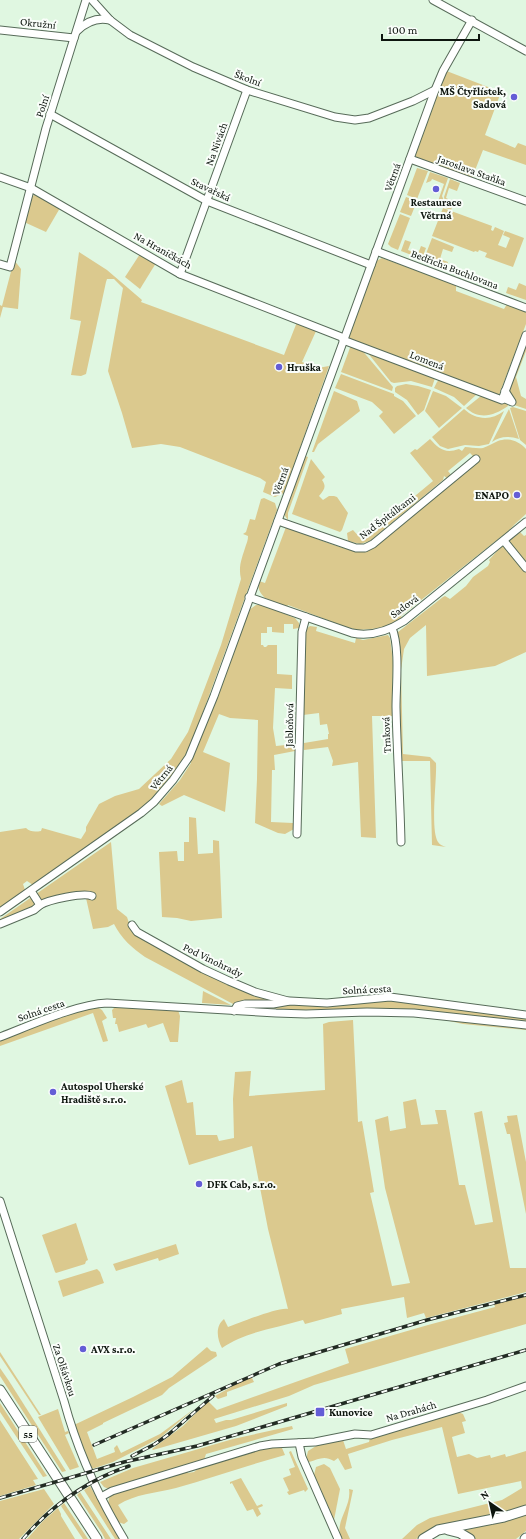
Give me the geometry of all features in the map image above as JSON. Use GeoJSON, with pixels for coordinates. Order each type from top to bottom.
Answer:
{"type":"FeatureCollection","features":[{"type":"Feature","properties":{"kind":"main road","name":"55"},"geometry":{"type":"LineString","coordinates":[[0,1390],[97,1539]]}},
{"type":"Feature","properties":{"kind":"main road"},"geometry":{"type":"LineString","coordinates":[[423,1539],[443,1529],[504,1517],[526,1510]]}},
{"type":"Feature","properties":{"kind":"main road"},"geometry":{"type":"LineString","coordinates":[[443,1529],[460,1532],[470,1539]]}},
{"type":"Feature","properties":{"kind":"street","name":"Polní"},"geometry":{"type":"LineString","coordinates":[[0,264],[10,267],[50,114],[86,0]]}},
{"type":"Feature","properties":{"kind":"street","name":"Školní"},"geometry":{"type":"LineString","coordinates":[[92,0],[110,20],[143,42],[193,67],[247,90],[335,117],[349,119],[369,118],[413,101],[435,90]]}},
{"type":"Feature","properties":{"kind":"street"},"geometry":{"type":"LineString","coordinates":[[433,0],[472,20],[526,51]]}},
{"type":"Feature","properties":{"kind":"street"},"geometry":{"type":"LineString","coordinates":[[76,34],[88,22],[95,19],[101,18],[110,20]]}},
{"type":"Feature","properties":{"kind":"street","name":"Větrná"},"geometry":{"type":"LineString","coordinates":[[0,912],[154,802],[173,780],[189,757],[278,521],[343,339],[435,90],[443,71],[472,20]]}},
{"type":"Feature","properties":{"kind":"street","name":"Okružní"},"geometry":{"type":"LineString","coordinates":[[0,30],[76,34]]}},
{"type":"Feature","properties":{"kind":"street","name":"Na Nivách"},"geometry":{"type":"LineString","coordinates":[[180,274],[247,90]]}},
{"type":"Feature","properties":{"kind":"street"},"geometry":{"type":"LineString","coordinates":[[413,101],[419,101],[423,104],[427,113]]}},
{"type":"Feature","properties":{"kind":"street","name":"Stavařská"},"geometry":{"type":"LineString","coordinates":[[50,114],[207,201],[371,265]]}},
{"type":"Feature","properties":{"kind":"street","name":"Jaroslava Staňka"},"geometry":{"type":"LineString","coordinates":[[410,159],[526,201]]}},
{"type":"Feature","properties":{"kind":"street","name":"Na Hraničkách"},"geometry":{"type":"LineString","coordinates":[[0,177],[31,188],[180,274],[343,339]]}},
{"type":"Feature","properties":{"kind":"street","name":"Bedřicha Buchlovana"},"geometry":{"type":"LineString","coordinates":[[376,251],[526,308]]}},
{"type":"Feature","properties":{"kind":"street","name":"Lomená"},"geometry":{"type":"LineString","coordinates":[[343,339],[502,400],[526,335]]}},
{"type":"Feature","properties":{"kind":"street","name":"Nad Špitálkami"},"geometry":{"type":"LineString","coordinates":[[278,521],[356,548],[365,548],[373,544],[476,459]]}},
{"type":"Feature","properties":{"kind":"street","name":"Sadová"},"geometry":{"type":"LineString","coordinates":[[249,597],[356,634],[371,634],[392,628],[410,617],[526,522]]}},
{"type":"Feature","properties":{"kind":"street"},"geometry":{"type":"LineString","coordinates":[[504,541],[526,568]]}},
{"type":"Feature","properties":{"kind":"street","name":"Jabloňová"},"geometry":{"type":"LineString","coordinates":[[297,834],[302,632],[306,617]]}},
{"type":"Feature","properties":{"kind":"street","name":"Trnková"},"geometry":{"type":"LineString","coordinates":[[392,628],[395,636],[396,653],[400,842]]}},
{"type":"Feature","properties":{"kind":"street"},"geometry":{"type":"LineString","coordinates":[[31,891],[40,905]]}},
{"type":"Feature","properties":{"kind":"street"},"geometry":{"type":"LineString","coordinates":[[0,924],[34,910],[46,902],[83,895],[92,896]]}},
{"type":"Feature","properties":{"kind":"street","name":"Pod Vinohrady"},"geometry":{"type":"LineString","coordinates":[[132,925],[137,932],[203,969],[255,992],[290,1001]]}},
{"type":"Feature","properties":{"kind":"street","name":"Solná cesta"},"geometry":{"type":"LineString","coordinates":[[234,1010],[240,1005],[273,1004],[290,1001],[327,1003],[390,997],[526,1015]]}},
{"type":"Feature","properties":{"kind":"street","name":"Solná cesta"},"geometry":{"type":"LineString","coordinates":[[0,1037],[65,1013],[91,1005],[104,1003],[306,1014],[367,1012],[414,1013],[526,1025]]}},
{"type":"Feature","properties":{"kind":"street","name":"Za Olšávkou"},"geometry":{"type":"LineString","coordinates":[[0,1201],[64,1401],[71,1429],[87,1469],[124,1539]]}},
{"type":"Feature","properties":{"kind":"street","name":"Na Drahách"},"geometry":{"type":"LineString","coordinates":[[101,1497],[112,1491],[260,1446],[321,1441],[355,1434],[371,1435],[487,1400],[526,1386]]}},
{"type":"Feature","properties":{"kind":"street"},"geometry":{"type":"LineString","coordinates":[[299,1443],[302,1457],[338,1539]]}},
{"type":"Feature","properties":{"kind":"shaded area"},"geometry":{"type":"Polygon","coordinates":[[[444,70],[501,92],[485,135],[515,148],[518,143],[526,146],[526,165],[483,150],[472,178],[417,159],[415,154],[444,70]]]}},
{"type":"Feature","properties":{"kind":"shaded area"},"geometry":{"type":"Polygon","coordinates":[[[417,168],[428,171],[417,199],[407,195],[417,168]]]}},
{"type":"Feature","properties":{"kind":"shaded area"},"geometry":{"type":"Polygon","coordinates":[[[430,172],[448,178],[442,196],[444,201],[442,206],[437,204],[444,184],[432,179],[426,183],[430,172]]]}},
{"type":"Feature","properties":{"kind":"shaded area"},"geometry":{"type":"Polygon","coordinates":[[[450,179],[460,183],[457,191],[449,188],[446,198],[454,202],[451,210],[443,207],[445,201],[444,197],[450,179]]]}},
{"type":"Feature","properties":{"kind":"shaded area"},"geometry":{"type":"Polygon","coordinates":[[[34,195],[38,195],[60,208],[46,232],[24,222],[34,195]]]}},
{"type":"Feature","properties":{"kind":"shaded area"},"geometry":{"type":"Polygon","coordinates":[[[406,197],[417,201],[411,216],[400,212],[406,197]]]}},
{"type":"Feature","properties":{"kind":"shaded area"},"geometry":{"type":"Polygon","coordinates":[[[443,208],[492,226],[491,230],[493,231],[495,227],[504,231],[498,245],[506,248],[510,238],[503,235],[505,231],[524,238],[513,267],[485,257],[487,253],[479,250],[478,252],[474,252],[432,236],[443,208]]]}},
{"type":"Feature","properties":{"kind":"shaded area"},"geometry":{"type":"Polygon","coordinates":[[[400,214],[410,218],[398,250],[388,244],[400,214]]]}},
{"type":"Feature","properties":{"kind":"shaded area"},"geometry":{"type":"Polygon","coordinates":[[[432,238],[454,247],[452,252],[443,249],[440,259],[448,262],[446,268],[424,259],[432,238]]]}},
{"type":"Feature","properties":{"kind":"shaded area"},"geometry":{"type":"Polygon","coordinates":[[[405,240],[411,242],[408,250],[418,254],[421,246],[426,248],[422,259],[401,251],[405,240]]]}},
{"type":"Feature","properties":{"kind":"shaded area"},"geometry":{"type":"Polygon","coordinates":[[[79,252],[107,270],[142,300],[141,302],[284,355],[297,322],[317,329],[302,362],[318,368],[329,366],[284,493],[275,497],[263,492],[266,482],[260,478],[180,447],[161,444],[132,448],[108,371],[123,288],[114,279],[107,279],[106,282],[86,374],[81,376],[71,375],[81,321],[70,319],[79,252]]]}},
{"type":"Feature","properties":{"kind":"shaded area"},"geometry":{"type":"Polygon","coordinates":[[[140,254],[156,263],[140,289],[125,277],[140,254]]]}},
{"type":"Feature","properties":{"kind":"shaded area"},"geometry":{"type":"Polygon","coordinates":[[[382,258],[456,285],[456,291],[504,309],[507,304],[526,311],[526,324],[497,398],[347,338],[376,261],[382,258]]]}},
{"type":"Feature","properties":{"kind":"shaded area"},"geometry":{"type":"Polygon","coordinates":[[[14,260],[21,269],[18,309],[3,307],[0,318],[0,305],[2,306],[14,260]]]}},
{"type":"Feature","properties":{"kind":"shaded area"},"geometry":{"type":"Polygon","coordinates":[[[519,283],[526,286],[526,300],[506,293],[508,287],[516,290],[519,283]]]}},
{"type":"Feature","properties":{"kind":"shaded area"},"geometry":{"type":"Polygon","coordinates":[[[526,342],[526,351],[516,377],[521,396],[526,399],[526,409],[514,405],[509,391],[526,342]]]}},
{"type":"Feature","properties":{"kind":"shaded area"},"geometry":{"type":"Polygon","coordinates":[[[351,345],[361,349],[393,387],[392,391],[341,372],[351,345]]]}},
{"type":"Feature","properties":{"kind":"shaded area"},"geometry":{"type":"Polygon","coordinates":[[[367,352],[435,378],[432,387],[411,381],[391,382],[367,352]]]}},
{"type":"Feature","properties":{"kind":"shaded area"},"geometry":{"type":"Polygon","coordinates":[[[341,374],[394,394],[394,396],[403,401],[416,416],[394,434],[379,416],[383,412],[372,402],[335,388],[341,374]]]}},
{"type":"Feature","properties":{"kind":"shaded area"},"geometry":{"type":"Polygon","coordinates":[[[439,380],[476,395],[464,406],[454,397],[434,388],[439,380]]]}},
{"type":"Feature","properties":{"kind":"shaded area"},"geometry":{"type":"Polygon","coordinates":[[[406,384],[431,390],[424,410],[418,415],[407,400],[395,392],[395,388],[397,386],[406,384]]]}},
{"type":"Feature","properties":{"kind":"shaded area"},"geometry":{"type":"Polygon","coordinates":[[[334,391],[357,401],[360,411],[318,444],[314,452],[312,452],[334,391]]]}},
{"type":"Feature","properties":{"kind":"shaded area"},"geometry":{"type":"Polygon","coordinates":[[[433,391],[446,396],[462,408],[439,428],[425,411],[433,391]]]}},
{"type":"Feature","properties":{"kind":"shaded area"},"geometry":{"type":"Polygon","coordinates":[[[481,396],[507,403],[508,406],[487,415],[476,414],[466,408],[481,396]]]}},
{"type":"Feature","properties":{"kind":"shaded area"},"geometry":{"type":"Polygon","coordinates":[[[513,407],[526,411],[526,445],[520,440],[510,408],[513,407]]]}},
{"type":"Feature","properties":{"kind":"shaded area"},"geometry":{"type":"Polygon","coordinates":[[[464,409],[473,415],[484,418],[489,418],[504,411],[489,444],[479,446],[465,445],[448,449],[440,446],[432,437],[464,409]]]}},
{"type":"Feature","properties":{"kind":"shaded area"},"geometry":{"type":"Polygon","coordinates":[[[509,409],[519,439],[505,437],[492,442],[509,409]]]}},
{"type":"Feature","properties":{"kind":"shaded area"},"geometry":{"type":"Polygon","coordinates":[[[430,439],[439,448],[446,451],[459,449],[462,451],[465,447],[483,448],[506,439],[513,440],[523,446],[526,449],[526,514],[503,537],[502,536],[401,616],[402,618],[383,628],[358,630],[338,625],[288,605],[287,607],[265,598],[259,590],[259,581],[265,583],[286,527],[339,547],[350,550],[367,551],[476,459],[470,453],[448,471],[452,476],[448,479],[444,476],[443,480],[370,541],[360,544],[348,541],[347,533],[353,530],[362,540],[433,481],[410,453],[415,449],[417,450],[430,439]]]}},
{"type":"Feature","properties":{"kind":"shaded area"},"geometry":{"type":"Polygon","coordinates":[[[305,456],[308,457],[288,513],[288,520],[284,512],[305,456]]]}},
{"type":"Feature","properties":{"kind":"shaded area"},"geometry":{"type":"Polygon","coordinates":[[[311,459],[325,477],[322,480],[324,488],[319,496],[323,500],[329,496],[337,497],[348,513],[340,532],[292,514],[311,459]]]}},
{"type":"Feature","properties":{"kind":"shaded area"},"geometry":{"type":"Polygon","coordinates":[[[264,498],[275,503],[277,510],[192,742],[182,761],[172,775],[139,810],[33,885],[27,881],[23,884],[25,890],[0,908],[0,832],[26,828],[35,832],[41,831],[42,828],[81,839],[99,804],[115,796],[139,789],[171,759],[188,732],[221,645],[241,579],[240,566],[248,537],[243,534],[246,532],[250,519],[255,520],[261,499],[264,498]]]}},
{"type":"Feature","properties":{"kind":"shaded area"},"geometry":{"type":"Polygon","coordinates":[[[520,532],[524,536],[526,535],[526,652],[495,666],[427,676],[426,625],[410,638],[404,649],[401,670],[403,754],[430,757],[436,763],[434,827],[438,842],[446,847],[432,845],[430,761],[400,761],[398,632],[443,597],[445,596],[450,599],[466,586],[473,577],[488,566],[490,562],[489,560],[498,550],[520,532]]]}},
{"type":"Feature","properties":{"kind":"shaded area"},"geometry":{"type":"Polygon","coordinates":[[[256,605],[263,605],[295,618],[299,623],[299,628],[293,629],[293,624],[284,624],[284,633],[272,632],[272,627],[267,627],[267,633],[261,633],[261,645],[266,647],[268,645],[277,645],[277,674],[292,675],[292,689],[275,688],[273,728],[276,746],[295,744],[295,751],[274,755],[275,770],[272,770],[271,822],[293,823],[293,826],[295,826],[294,829],[285,834],[278,833],[255,823],[258,720],[230,718],[219,714],[203,752],[230,763],[225,812],[184,795],[162,806],[159,804],[180,780],[191,763],[190,762],[212,710],[249,610],[256,605]]]}},
{"type":"Feature","properties":{"kind":"shaded area"},"geometry":{"type":"Polygon","coordinates":[[[310,626],[317,627],[316,631],[355,643],[356,638],[363,640],[388,635],[390,638],[393,661],[392,716],[372,716],[376,838],[361,837],[358,762],[332,766],[333,761],[328,747],[304,750],[304,743],[328,739],[329,734],[327,724],[320,725],[319,713],[303,715],[305,630],[310,626]]]}},
{"type":"Feature","properties":{"kind":"shaded area"},"geometry":{"type":"Polygon","coordinates":[[[189,817],[196,818],[198,854],[213,853],[213,840],[219,841],[222,918],[191,921],[162,917],[159,852],[177,851],[178,861],[184,861],[184,842],[189,842],[189,817]]]}},
{"type":"Feature","properties":{"kind":"shaded area"},"geometry":{"type":"Polygon","coordinates":[[[111,842],[117,909],[127,917],[131,929],[201,968],[282,1001],[233,1004],[145,957],[127,942],[114,924],[108,927],[93,929],[86,898],[92,896],[88,891],[43,900],[31,909],[0,921],[0,919],[111,842]]]}},
{"type":"Feature","properties":{"kind":"shaded area"},"geometry":{"type":"Polygon","coordinates":[[[203,991],[231,1005],[202,1003],[203,991]]]}},
{"type":"Feature","properties":{"kind":"shaded area"},"geometry":{"type":"Polygon","coordinates":[[[385,998],[526,1017],[526,1021],[392,1008],[300,1010],[244,1007],[385,998]]]}},
{"type":"Feature","properties":{"kind":"shaded area"},"geometry":{"type":"Polygon","coordinates":[[[97,1007],[102,1010],[107,1018],[102,1021],[108,1041],[103,1042],[93,1013],[0,1046],[0,1040],[75,1012],[97,1007]]]}},
{"type":"Feature","properties":{"kind":"shaded area"},"geometry":{"type":"Polygon","coordinates":[[[115,1007],[178,1010],[180,1016],[178,1042],[170,1042],[163,1023],[148,1028],[146,1024],[119,1032],[117,1024],[115,1024],[116,1018],[113,1018],[112,1010],[115,1007]]]}},
{"type":"Feature","properties":{"kind":"shaded area"},"geometry":{"type":"Polygon","coordinates":[[[436,1018],[526,1028],[526,1030],[463,1024],[436,1018]]]}},
{"type":"Feature","properties":{"kind":"shaded area"},"geometry":{"type":"Polygon","coordinates":[[[353,1020],[358,1122],[362,1121],[374,1192],[370,1193],[392,1286],[410,1283],[385,1188],[375,1120],[388,1116],[390,1131],[406,1128],[403,1102],[416,1099],[421,1125],[438,1124],[435,1110],[446,1110],[459,1185],[465,1185],[475,1225],[493,1222],[474,1113],[482,1111],[510,1268],[526,1268],[526,1292],[426,1318],[424,1313],[407,1318],[404,1297],[341,1309],[342,1314],[305,1324],[303,1320],[261,1331],[241,1338],[222,1348],[219,1341],[218,1329],[219,1325],[224,1319],[228,1327],[269,1312],[288,1309],[268,1229],[252,1146],[189,1165],[165,1086],[182,1080],[187,1103],[193,1102],[196,1135],[217,1135],[219,1141],[234,1138],[233,1099],[235,1072],[251,1071],[249,1096],[325,1090],[323,1024],[353,1020]]]}},
{"type":"Feature","properties":{"kind":"shaded area"},"geometry":{"type":"Polygon","coordinates":[[[517,1115],[526,1162],[526,1214],[510,1134],[507,1134],[504,1123],[508,1122],[507,1116],[517,1115]]]}},
{"type":"Feature","properties":{"kind":"shaded area"},"geometry":{"type":"Polygon","coordinates":[[[76,1223],[88,1260],[85,1264],[56,1273],[42,1235],[76,1223]]]}},
{"type":"Feature","properties":{"kind":"shaded area"},"geometry":{"type":"Polygon","coordinates":[[[176,1244],[179,1254],[159,1261],[158,1258],[116,1271],[113,1264],[176,1244]]]}},
{"type":"Feature","properties":{"kind":"shaded area"},"geometry":{"type":"Polygon","coordinates":[[[97,1269],[100,1272],[104,1283],[63,1297],[58,1281],[97,1269]]]}},
{"type":"Feature","properties":{"kind":"shaded area"},"geometry":{"type":"Polygon","coordinates":[[[526,1296],[526,1324],[314,1385],[289,1396],[214,1419],[216,1423],[287,1403],[287,1406],[236,1426],[153,1450],[152,1449],[183,1426],[208,1401],[217,1410],[349,1363],[345,1349],[495,1307],[494,1304],[526,1296]]]}},
{"type":"Feature","properties":{"kind":"shaded area"},"geometry":{"type":"Polygon","coordinates":[[[207,1347],[211,1351],[216,1352],[217,1356],[169,1388],[162,1395],[87,1432],[97,1459],[115,1452],[114,1448],[117,1445],[121,1453],[160,1434],[194,1409],[160,1438],[113,1462],[92,1469],[75,1425],[172,1377],[207,1347]]]}},
{"type":"Feature","properties":{"kind":"shaded area"},"geometry":{"type":"Polygon","coordinates":[[[0,1352],[41,1415],[39,1415],[0,1356],[0,1352]]]}},
{"type":"Feature","properties":{"kind":"shaded area"},"geometry":{"type":"Polygon","coordinates":[[[0,1368],[66,1471],[62,1472],[0,1376],[0,1368]]]}},
{"type":"Feature","properties":{"kind":"shaded area"},"geometry":{"type":"Polygon","coordinates":[[[251,1376],[254,1382],[227,1392],[227,1396],[218,1399],[215,1396],[251,1376]]]}},
{"type":"Feature","properties":{"kind":"shaded area"},"geometry":{"type":"Polygon","coordinates":[[[0,1403],[47,1476],[43,1477],[0,1412],[0,1403]]]}},
{"type":"Feature","properties":{"kind":"shaded area"},"geometry":{"type":"Polygon","coordinates":[[[58,1409],[65,1432],[68,1431],[69,1433],[65,1435],[79,1467],[70,1470],[38,1417],[58,1409]]]}},
{"type":"Feature","properties":{"kind":"shaded area"},"geometry":{"type":"Polygon","coordinates":[[[458,1412],[463,1414],[466,1421],[462,1422],[465,1433],[452,1437],[457,1457],[469,1454],[477,1458],[490,1455],[491,1458],[505,1454],[506,1457],[526,1451],[526,1506],[497,1515],[434,1527],[416,1539],[402,1539],[417,1525],[430,1518],[502,1500],[522,1488],[521,1481],[458,1494],[442,1427],[392,1440],[348,1454],[352,1468],[345,1470],[338,1458],[334,1461],[324,1458],[309,1462],[306,1459],[308,1451],[316,1446],[343,1440],[346,1449],[369,1442],[370,1437],[458,1412]]]}},
{"type":"Feature","properties":{"kind":"shaded area"},"geometry":{"type":"Polygon","coordinates":[[[0,1420],[38,1479],[33,1480],[36,1485],[0,1496],[0,1420]]]}},
{"type":"Feature","properties":{"kind":"shaded area"},"geometry":{"type":"Polygon","coordinates":[[[292,1426],[293,1429],[206,1454],[204,1460],[109,1489],[104,1487],[100,1482],[133,1468],[233,1439],[292,1426]]]}},
{"type":"Feature","properties":{"kind":"shaded area"},"geometry":{"type":"Polygon","coordinates":[[[270,1447],[282,1448],[285,1455],[190,1484],[131,1498],[125,1501],[118,1505],[128,1521],[124,1524],[118,1522],[108,1504],[109,1498],[113,1494],[187,1471],[188,1473],[194,1472],[199,1468],[270,1447]]]}},
{"type":"Feature","properties":{"kind":"shaded area"},"geometry":{"type":"Polygon","coordinates":[[[291,1451],[308,1489],[305,1492],[304,1490],[289,1495],[287,1492],[289,1491],[283,1478],[291,1475],[289,1469],[295,1467],[289,1452],[291,1451]]]}},
{"type":"Feature","properties":{"kind":"shaded area"},"geometry":{"type":"Polygon","coordinates":[[[324,1464],[330,1468],[340,1489],[334,1520],[314,1475],[316,1467],[324,1464]]]}},
{"type":"Feature","properties":{"kind":"shaded area"},"geometry":{"type":"Polygon","coordinates":[[[241,1478],[257,1506],[262,1504],[263,1506],[258,1508],[261,1514],[257,1517],[253,1509],[247,1511],[232,1483],[230,1484],[230,1482],[241,1478]]]}},
{"type":"Feature","properties":{"kind":"shaded area"},"geometry":{"type":"Polygon","coordinates":[[[90,1486],[120,1539],[115,1539],[84,1490],[90,1486]]]}},
{"type":"Feature","properties":{"kind":"shaded area"},"geometry":{"type":"Polygon","coordinates":[[[44,1489],[54,1504],[19,1539],[0,1539],[0,1501],[44,1489]]]}},
{"type":"Feature","properties":{"kind":"shaded area"},"geometry":{"type":"Polygon","coordinates":[[[349,1489],[353,1490],[345,1528],[350,1539],[341,1539],[339,1532],[341,1520],[348,1502],[349,1489]]]}},
{"type":"Feature","properties":{"kind":"shaded area"},"geometry":{"type":"Polygon","coordinates":[[[80,1492],[111,1539],[105,1539],[77,1495],[80,1492]]]}},
{"type":"Feature","properties":{"kind":"shaded area"},"geometry":{"type":"Polygon","coordinates":[[[64,1503],[88,1539],[83,1539],[61,1506],[64,1503]]]}},
{"type":"Feature","properties":{"kind":"shaded area"},"geometry":{"type":"Polygon","coordinates":[[[58,1508],[61,1516],[75,1539],[27,1539],[43,1521],[58,1508]]]}},
{"type":"Feature","properties":{"kind":"shaded area"},"geometry":{"type":"Polygon","coordinates":[[[526,1515],[526,1531],[516,1539],[475,1539],[466,1530],[526,1515]]]}},
{"type":"Feature","properties":{"kind":"railway"},"geometry":{"type":"LineString","coordinates":[[94,1445],[279,1364],[427,1320],[526,1295]]}},
{"type":"Feature","properties":{"kind":"railway"},"geometry":{"type":"LineString","coordinates":[[0,1498],[124,1462],[197,1446],[526,1350]]}},
{"type":"Feature","properties":{"kind":"railway"},"geometry":{"type":"LineString","coordinates":[[132,1456],[155,1444],[169,1434],[213,1396]]}},
{"type":"Feature","properties":{"kind":"railway"},"geometry":{"type":"LineString","coordinates":[[23,1539],[34,1527],[71,1495],[99,1479],[129,1466]]}},
{"type":"Feature","properties":{"kind":"place","name":"MŠ Čtyřlístek, Sadová"},"geometry":{"type":"Point","coordinates":[514,97]}},
{"type":"Feature","properties":{"kind":"place","name":"Restaurace Větrná"},"geometry":{"type":"Point","coordinates":[436,189]}},
{"type":"Feature","properties":{"kind":"place","name":"Hruška"},"geometry":{"type":"Point","coordinates":[279,367]}},
{"type":"Feature","properties":{"kind":"place","name":"ENAPO"},"geometry":{"type":"Point","coordinates":[517,495]}},
{"type":"Feature","properties":{"kind":"place","name":"Autospol Uherské Hradiště s.r.o."},"geometry":{"type":"Point","coordinates":[53,1092]}},
{"type":"Feature","properties":{"kind":"place","name":"DFK Cab, s.r.o."},"geometry":{"type":"Point","coordinates":[199,1184]}},
{"type":"Feature","properties":{"kind":"place","name":"AVX s.r.o."},"geometry":{"type":"Point","coordinates":[83,1349]}},
{"type":"Feature","properties":{"kind":"place","name":"Kunovice"},"geometry":{"type":"Point","coordinates":[320,1412]}}]}
